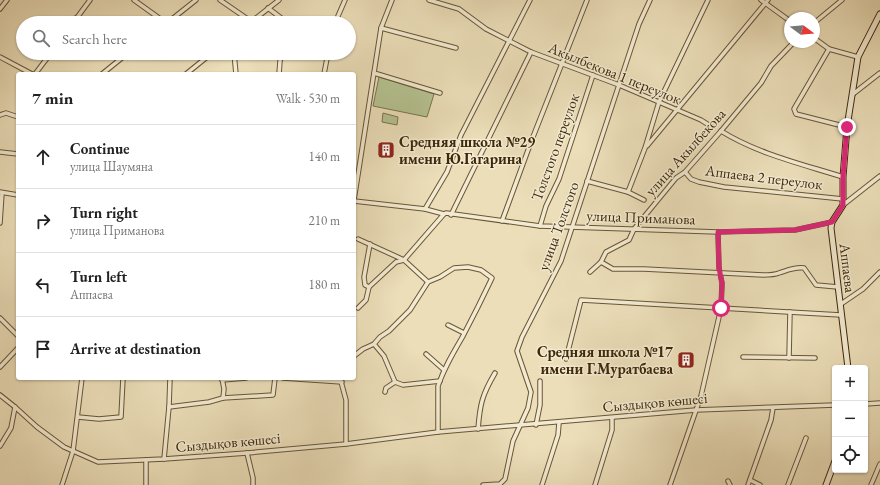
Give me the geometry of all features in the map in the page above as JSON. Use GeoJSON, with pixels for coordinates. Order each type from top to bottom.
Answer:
{"type":"FeatureCollection","features":[{"type":"Feature","properties":{"kind":"street"},"geometry":{"type":"LineString","coordinates":[[0,9],[6,0]]}},
{"type":"Feature","properties":{"kind":"street"},"geometry":{"type":"LineString","coordinates":[[78,16],[90,0]]}},
{"type":"Feature","properties":{"kind":"street"},"geometry":{"type":"LineString","coordinates":[[134,0],[156,16]]}},
{"type":"Feature","properties":{"kind":"street"},"geometry":{"type":"LineString","coordinates":[[175,16],[196,0]]}},
{"type":"Feature","properties":{"kind":"street"},"geometry":{"type":"LineString","coordinates":[[220,0],[243,16]]}},
{"type":"Feature","properties":{"kind":"street"},"geometry":{"type":"LineString","coordinates":[[258,16],[279,0]]}},
{"type":"Feature","properties":{"kind":"street"},"geometry":{"type":"LineString","coordinates":[[338,16],[345,0]]}},
{"type":"Feature","properties":{"kind":"street"},"geometry":{"type":"LineString","coordinates":[[356,187],[381,28],[392,0]]}},
{"type":"Feature","properties":{"kind":"street","name":"Акылбекова 1 переулок"},"geometry":{"type":"LineString","coordinates":[[429,0],[459,9],[486,29],[531,52],[562,65],[619,85],[676,111],[701,120],[712,127]]}},
{"type":"Feature","properties":{"kind":"street"},"geometry":{"type":"LineString","coordinates":[[425,209],[447,172],[461,135],[530,0]]}},
{"type":"Feature","properties":{"kind":"street"},"geometry":{"type":"LineString","coordinates":[[502,221],[531,142],[587,0]]}},
{"type":"Feature","properties":{"kind":"street","name":"улица Толстого"},"geometry":{"type":"LineString","coordinates":[[483,485],[500,484],[505,479],[513,441],[528,408],[531,392],[517,351],[561,261],[639,24],[650,0]]}},
{"type":"Feature","properties":{"kind":"street"},"geometry":{"type":"LineString","coordinates":[[628,192],[645,148],[659,102],[708,0]]}},
{"type":"Feature","properties":{"kind":"street"},"geometry":{"type":"LineString","coordinates":[[761,0],[766,1],[784,16]]}},
{"type":"Feature","properties":{"kind":"street"},"geometry":{"type":"LineString","coordinates":[[820,18],[842,0]]}},
{"type":"Feature","properties":{"kind":"street"},"geometry":{"type":"LineString","coordinates":[[645,148],[766,1]]}},
{"type":"Feature","properties":{"kind":"street"},"geometry":{"type":"LineString","coordinates":[[268,8],[278,16]]}},
{"type":"Feature","properties":{"kind":"street"},"geometry":{"type":"LineString","coordinates":[[843,205],[843,177],[847,127],[858,57],[880,14]]}},
{"type":"Feature","properties":{"kind":"street"},"geometry":{"type":"LineString","coordinates":[[381,28],[456,48]]}},
{"type":"Feature","properties":{"kind":"street"},"geometry":{"type":"LineString","coordinates":[[820,42],[829,49],[858,57]]}},
{"type":"Feature","properties":{"kind":"street","name":"улица Акылбекова"},"geometry":{"type":"LineString","coordinates":[[590,272],[601,262],[606,252],[629,240],[634,229],[676,178],[685,172],[721,131],[761,83],[771,66],[788,48]]}},
{"type":"Feature","properties":{"kind":"street"},"geometry":{"type":"LineString","coordinates":[[829,49],[794,109],[796,114],[847,127]]}},
{"type":"Feature","properties":{"kind":"street"},"geometry":{"type":"LineString","coordinates":[[451,215],[531,52]]}},
{"type":"Feature","properties":{"kind":"street"},"geometry":{"type":"LineString","coordinates":[[0,57],[29,72]]}},
{"type":"Feature","properties":{"kind":"street"},"geometry":{"type":"LineString","coordinates":[[35,72],[44,60]]}},
{"type":"Feature","properties":{"kind":"street"},"geometry":{"type":"LineString","coordinates":[[104,72],[119,60]]}},
{"type":"Feature","properties":{"kind":"street"},"geometry":{"type":"LineString","coordinates":[[188,72],[203,60]]}},
{"type":"Feature","properties":{"kind":"street"},"geometry":{"type":"LineString","coordinates":[[235,60],[236,72]]}},
{"type":"Feature","properties":{"kind":"street"},"geometry":{"type":"LineString","coordinates":[[280,60],[280,72]]}},
{"type":"Feature","properties":{"kind":"street"},"geometry":{"type":"LineString","coordinates":[[324,72],[327,60]]}},
{"type":"Feature","properties":{"kind":"street"},"geometry":{"type":"LineString","coordinates":[[374,73],[440,93]]}},
{"type":"Feature","properties":{"kind":"street"},"geometry":{"type":"LineString","coordinates":[[853,94],[880,73]]}},
{"type":"Feature","properties":{"kind":"street","name":"Толстого переулок"},"geometry":{"type":"LineString","coordinates":[[540,226],[546,206],[559,179],[594,75]]}},
{"type":"Feature","properties":{"kind":"street"},"geometry":{"type":"LineString","coordinates":[[0,115],[6,112],[16,116]]}},
{"type":"Feature","properties":{"kind":"street"},"geometry":{"type":"LineString","coordinates":[[721,131],[733,139],[778,157],[843,177]]}},
{"type":"Feature","properties":{"kind":"street"},"geometry":{"type":"LineString","coordinates":[[650,132],[657,134]]}},
{"type":"Feature","properties":{"kind":"street"},"geometry":{"type":"LineString","coordinates":[[0,152],[16,154]]}},
{"type":"Feature","properties":{"kind":"street","name":"Аппаева 2 переулок"},"geometry":{"type":"LineString","coordinates":[[685,172],[691,179],[724,187],[843,199]]}},
{"type":"Feature","properties":{"kind":"street"},"geometry":{"type":"LineString","coordinates":[[832,222],[843,205],[880,176]]}},
{"type":"Feature","properties":{"kind":"street"},"geometry":{"type":"LineString","coordinates":[[587,181],[628,192],[644,200]]}},
{"type":"Feature","properties":{"kind":"street"},"geometry":{"type":"LineString","coordinates":[[0,223],[1,193],[16,195]]}},
{"type":"Feature","properties":{"kind":"street","name":"улица Приманова"},"geometry":{"type":"LineString","coordinates":[[356,200],[425,209],[451,215],[540,226],[718,232],[795,230],[832,222]]}},
{"type":"Feature","properties":{"kind":"street"},"geometry":{"type":"LineString","coordinates":[[358,308],[366,300],[369,287],[396,262],[404,260],[444,214]]}},
{"type":"Feature","properties":{"kind":"street","name":"Аппаева"},"geometry":{"type":"LineString","coordinates":[[832,222],[831,228],[848,365]]}},
{"type":"Feature","properties":{"kind":"street"},"geometry":{"type":"LineString","coordinates":[[670,485],[701,396],[721,308],[722,283],[719,268],[718,232]]}},
{"type":"Feature","properties":{"kind":"street"},"geometry":{"type":"LineString","coordinates":[[358,239],[404,260],[428,282]]}},
{"type":"Feature","properties":{"kind":"street"},"geometry":{"type":"LineString","coordinates":[[369,287],[365,285],[364,277],[370,244]]}},
{"type":"Feature","properties":{"kind":"street"},"geometry":{"type":"LineString","coordinates":[[601,262],[613,269],[629,268],[763,275],[778,274],[804,268],[813,283],[816,285],[838,287]]}},
{"type":"Feature","properties":{"kind":"street"},"geometry":{"type":"LineString","coordinates":[[356,354],[374,344],[410,310],[428,282],[440,277],[454,268],[468,267],[481,270],[492,278],[444,370],[438,386],[438,432]]}},
{"type":"Feature","properties":{"kind":"street"},"geometry":{"type":"LineString","coordinates":[[840,304],[863,289],[880,272]]}},
{"type":"Feature","properties":{"kind":"street"},"geometry":{"type":"LineString","coordinates":[[566,359],[581,300],[841,314]]}},
{"type":"Feature","properties":{"kind":"street"},"geometry":{"type":"LineString","coordinates":[[789,358],[790,312]]}},
{"type":"Feature","properties":{"kind":"street"},"geometry":{"type":"LineString","coordinates":[[0,318],[16,334]]}},
{"type":"Feature","properties":{"kind":"street"},"geometry":{"type":"LineString","coordinates":[[448,325],[464,334]]}},
{"type":"Feature","properties":{"kind":"street"},"geometry":{"type":"LineString","coordinates":[[374,344],[384,356],[395,382]]}},
{"type":"Feature","properties":{"kind":"street"},"geometry":{"type":"LineString","coordinates":[[0,367],[16,350]]}},
{"type":"Feature","properties":{"kind":"street"},"geometry":{"type":"LineString","coordinates":[[426,354],[444,370]]}},
{"type":"Feature","properties":{"kind":"street"},"geometry":{"type":"LineString","coordinates":[[743,357],[815,358]]}},
{"type":"Feature","properties":{"kind":"street"},"geometry":{"type":"LineString","coordinates":[[478,429],[480,405],[486,388],[495,373]]}},
{"type":"Feature","properties":{"kind":"street"},"geometry":{"type":"LineString","coordinates":[[62,485],[72,451],[78,417],[82,380]]}},
{"type":"Feature","properties":{"kind":"street"},"geometry":{"type":"LineString","coordinates":[[78,417],[99,419],[121,417],[123,380]]}},
{"type":"Feature","properties":{"kind":"street"},"geometry":{"type":"LineString","coordinates":[[164,459],[170,380]]}},
{"type":"Feature","properties":{"kind":"street"},"geometry":{"type":"LineString","coordinates":[[222,380],[224,389],[223,398]]}},
{"type":"Feature","properties":{"kind":"street"},"geometry":{"type":"LineString","coordinates":[[169,407],[209,402],[223,398],[274,395],[275,380]]}},
{"type":"Feature","properties":{"kind":"street"},"geometry":{"type":"LineString","coordinates":[[341,380],[346,400],[346,444]]}},
{"type":"Feature","properties":{"kind":"street"},"geometry":{"type":"LineString","coordinates":[[385,392],[386,388],[395,382],[403,384],[440,381]]}},
{"type":"Feature","properties":{"kind":"street"},"geometry":{"type":"LineString","coordinates":[[536,424],[540,405],[540,381]]}},
{"type":"Feature","properties":{"kind":"street","name":"Сыздықов көшесі"},"geometry":{"type":"LineString","coordinates":[[0,395],[36,427],[64,447],[98,462],[247,453],[346,444],[438,432],[559,423],[696,410],[832,405]]}},
{"type":"Feature","properties":{"kind":"street"},"geometry":{"type":"LineString","coordinates":[[868,404],[880,403]]}},
{"type":"Feature","properties":{"kind":"street"},"geometry":{"type":"LineString","coordinates":[[0,446],[11,428],[15,407]]}},
{"type":"Feature","properties":{"kind":"street"},"geometry":{"type":"LineString","coordinates":[[748,485],[771,420],[773,408]]}},
{"type":"Feature","properties":{"kind":"street"},"geometry":{"type":"LineString","coordinates":[[595,485],[612,430],[612,418]]}},
{"type":"Feature","properties":{"kind":"street"},"geometry":{"type":"LineString","coordinates":[[542,485],[558,435],[559,423]]}},
{"type":"Feature","properties":{"kind":"street"},"geometry":{"type":"LineString","coordinates":[[788,485],[806,438]]}},
{"type":"Feature","properties":{"kind":"street"},"geometry":{"type":"LineString","coordinates":[[247,453],[253,485]]}},
{"type":"Feature","properties":{"kind":"street"},"geometry":{"type":"LineString","coordinates":[[146,460],[146,485]]}},
{"type":"Feature","properties":{"kind":"street"},"geometry":{"type":"LineString","coordinates":[[871,485],[880,466]]}},
{"type":"Feature","properties":{"kind":"street"},"geometry":{"type":"LineString","coordinates":[[826,485],[832,469]]}},
{"type":"Feature","properties":{"kind":"street"},"geometry":{"type":"LineString","coordinates":[[750,480],[760,485]]}},
{"type":"Feature","properties":{"kind":"green space"},"geometry":{"type":"Polygon","coordinates":[[[379,77],[434,94],[427,117],[373,106],[379,77]]]}},
{"type":"Feature","properties":{"kind":"green space"},"geometry":{"type":"Polygon","coordinates":[[[383,113],[398,117],[397,125],[382,122],[383,113]]]}},
{"type":"Feature","properties":{"kind":"place","name":"Средняя школа №29 имени Ю.Гагарина"},"geometry":{"type":"Point","coordinates":[386,150]}},
{"type":"Feature","properties":{"kind":"place","name":"Средняя школа №17 имени Г.Муратбаева"},"geometry":{"type":"Point","coordinates":[686,360]}},
{"type":"Feature","properties":{"kind":"route"},"geometry":{"type":"LineString","coordinates":[[721,308],[722,283],[719,268],[718,232],[795,230],[832,222],[842,209],[843,205],[843,177],[847,127]]}}]}
